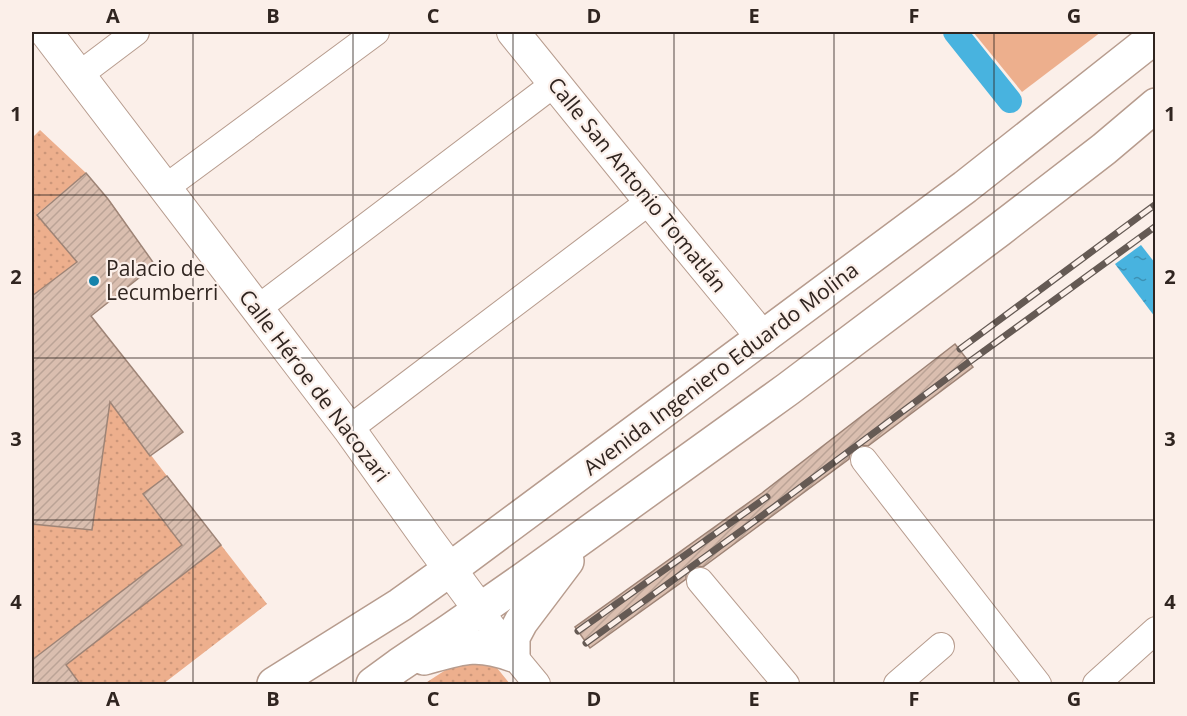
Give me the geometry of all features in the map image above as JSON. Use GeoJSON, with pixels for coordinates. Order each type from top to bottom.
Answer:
{"type":"FeatureCollection","features":[{"type":"Feature","properties":{"kind":"main road","name":"Avenida Ingeniero Eduardo Molina"},"geometry":{"type":"LineString","coordinates":[[274,684],[400,605],[449,570],[965,187],[1155,36]]}},
{"type":"Feature","properties":{"kind":"main road"},"geometry":{"type":"LineString","coordinates":[[373,684],[788,389],[1104,149],[1155,105]]}},
{"type":"Feature","properties":{"kind":"main road"},"geometry":{"type":"LineString","coordinates":[[399,665],[479,646],[513,656],[513,637],[521,622],[588,533]]}},
{"type":"Feature","properties":{"kind":"street","name":"Calle Héroe de Nacozari"},"geometry":{"type":"LineString","coordinates":[[46,32],[349,429],[449,570],[513,656],[537,684]]}},
{"type":"Feature","properties":{"kind":"street"},"geometry":{"type":"LineString","coordinates":[[79,75],[136,32]]}},
{"type":"Feature","properties":{"kind":"street"},"geometry":{"type":"LineString","coordinates":[[165,188],[376,32]]}},
{"type":"Feature","properties":{"kind":"street","name":"Calle San Antonio Tomatlán"},"geometry":{"type":"LineString","coordinates":[[513,32],[763,338]]}},
{"type":"Feature","properties":{"kind":"street"},"geometry":{"type":"LineString","coordinates":[[257,309],[554,84]]}},
{"type":"Feature","properties":{"kind":"street"},"geometry":{"type":"LineString","coordinates":[[349,429],[650,201]]}},
{"type":"Feature","properties":{"kind":"street"},"geometry":{"type":"LineString","coordinates":[[864,460],[1038,684]]}},
{"type":"Feature","properties":{"kind":"street"},"geometry":{"type":"LineString","coordinates":[[700,581],[786,684]]}},
{"type":"Feature","properties":{"kind":"street"},"geometry":{"type":"LineString","coordinates":[[1096,684],[1155,630]]}},
{"type":"Feature","properties":{"kind":"street"},"geometry":{"type":"LineString","coordinates":[[897,684],[941,646]]}},
{"type":"Feature","properties":{"kind":"shaded area"},"geometry":{"type":"Polygon","coordinates":[[[973,32],[1101,32],[1022,92],[973,32]]]}},
{"type":"Feature","properties":{"kind":"shaded area"},"geometry":{"type":"Polygon","coordinates":[[[40,130],[86,173],[37,214],[60,242],[110,201],[127,225],[32,296],[32,134],[34,136],[40,130]]]}},
{"type":"Feature","properties":{"kind":"shaded area"},"geometry":{"type":"Polygon","coordinates":[[[110,402],[167,476],[143,495],[182,545],[32,660],[32,524],[92,530],[110,402]]]}},
{"type":"Feature","properties":{"kind":"shaded area"},"geometry":{"type":"Polygon","coordinates":[[[221,545],[267,604],[163,684],[80,684],[66,665],[221,545]]]}},
{"type":"Feature","properties":{"kind":"shaded area"},"geometry":{"type":"Polygon","coordinates":[[[461,660],[493,663],[510,684],[424,684],[461,660]]]}},
{"type":"Feature","properties":{"kind":"water"},"geometry":{"type":"Polygon","coordinates":[[[1141,245],[1155,263],[1155,317],[1115,264],[1141,245]]]}},
{"type":"Feature","properties":{"kind":"building"},"geometry":{"type":"Polygon","coordinates":[[[86,173],[108,199],[155,265],[91,316],[183,432],[150,456],[110,402],[92,530],[32,524],[32,296],[77,262],[37,215],[86,173]]]}},
{"type":"Feature","properties":{"kind":"building"},"geometry":{"type":"Polygon","coordinates":[[[955,344],[973,367],[868,446],[861,445],[855,448],[849,459],[703,567],[697,566],[691,569],[686,579],[590,648],[575,627],[762,493],[955,344]]]}},
{"type":"Feature","properties":{"kind":"building"},"geometry":{"type":"Polygon","coordinates":[[[167,476],[221,545],[66,665],[80,684],[32,684],[32,660],[182,545],[143,494],[167,476]]]}},
{"type":"Feature","properties":{"kind":"waterway"},"geometry":{"type":"LineString","coordinates":[[955,32],[1010,101]]}},
{"type":"Feature","properties":{"kind":"railway"},"geometry":{"type":"LineString","coordinates":[[960,349],[1156,204]]}},
{"type":"Feature","properties":{"kind":"railway"},"geometry":{"type":"LineString","coordinates":[[586,643],[1156,226]]}},
{"type":"Feature","properties":{"kind":"railway"},"geometry":{"type":"LineString","coordinates":[[578,631],[767,497]]}},
{"type":"Feature","properties":{"kind":"place","name":"Palacio de Lecumberri"},"geometry":{"type":"Point","coordinates":[94,281]}}]}
